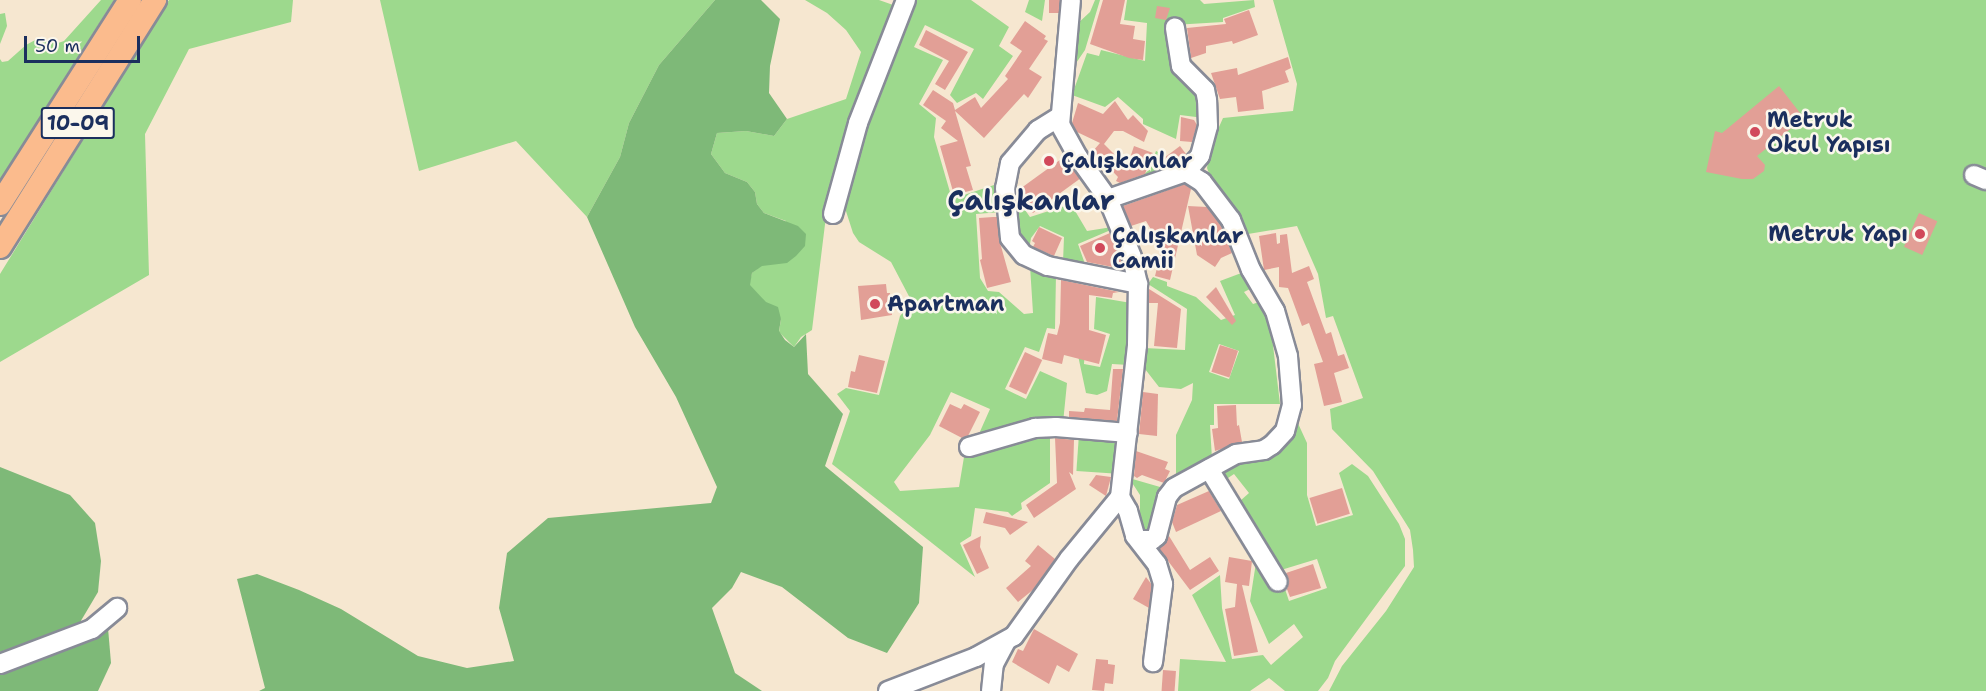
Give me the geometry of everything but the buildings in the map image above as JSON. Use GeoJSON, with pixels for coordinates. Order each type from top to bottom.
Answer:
{"type":"FeatureCollection","features":[{"type":"Feature","properties":{"kind":"main road","name":"10-09"},"geometry":{"type":"LineString","coordinates":[[0,204],[130,0]]}},
{"type":"Feature","properties":{"kind":"main road","name":"10-09"},"geometry":{"type":"LineString","coordinates":[[0,247],[155,0]]}},
{"type":"Feature","properties":{"kind":"street"},"geometry":{"type":"LineString","coordinates":[[834,214],[858,123],[906,0]]}},
{"type":"Feature","properties":{"kind":"street"},"geometry":{"type":"LineString","coordinates":[[992,691],[994,664],[1005,644],[1021,629],[1069,559],[1120,497],[1128,433],[1137,345],[1138,284],[1132,257],[1108,199],[1063,133],[1059,117],[1071,0]]}},
{"type":"Feature","properties":{"kind":"street"},"geometry":{"type":"LineString","coordinates":[[1108,199],[1186,172],[1200,156],[1205,139],[1208,112],[1205,90],[1181,66],[1176,51],[1175,27]]}},
{"type":"Feature","properties":{"kind":"street"},"geometry":{"type":"LineString","coordinates":[[1059,117],[1038,130],[1010,163],[1005,188],[1010,237],[1024,255],[1048,266],[1138,284]]}},
{"type":"Feature","properties":{"kind":"street"},"geometry":{"type":"LineString","coordinates":[[1141,540],[1152,540],[1157,536],[1170,492],[1236,454],[1264,450],[1272,446],[1288,423],[1292,396],[1288,356],[1275,311],[1251,270],[1231,220],[1202,182],[1186,172]]}},
{"type":"Feature","properties":{"kind":"street"},"geometry":{"type":"LineString","coordinates":[[969,447],[1035,428],[1056,427],[1128,433]]}},
{"type":"Feature","properties":{"kind":"street"},"geometry":{"type":"LineString","coordinates":[[1209,469],[1278,582]]}},
{"type":"Feature","properties":{"kind":"street"},"geometry":{"type":"LineString","coordinates":[[1120,497],[1128,511],[1135,536],[1141,540],[1157,564],[1163,584],[1153,662]]}},
{"type":"Feature","properties":{"kind":"street"},"geometry":{"type":"LineString","coordinates":[[0,664],[93,629],[117,608]]}},
{"type":"Feature","properties":{"kind":"street"},"geometry":{"type":"LineString","coordinates":[[888,691],[1005,644]]}},
{"type":"Feature","properties":{"kind":"green space"},"geometry":{"type":"Polygon","coordinates":[[[101,0],[114,0],[0,180],[0,59],[2,62],[8,61],[26,45],[37,39],[58,43],[64,41],[101,0]]]}},
{"type":"Feature","properties":{"kind":"green space"},"geometry":{"type":"Polygon","coordinates":[[[169,0],[293,0],[291,22],[189,49],[145,134],[149,275],[0,362],[0,274],[169,0]]]}},
{"type":"Feature","properties":{"kind":"green space"},"geometry":{"type":"Polygon","coordinates":[[[380,0],[715,0],[659,65],[629,123],[620,157],[587,217],[516,141],[419,171],[380,0]]]}},
{"type":"Feature","properties":{"kind":"green space"},"geometry":{"type":"Polygon","coordinates":[[[715,0],[761,0],[780,19],[770,66],[769,93],[787,119],[774,136],[746,131],[717,133],[711,154],[725,173],[747,182],[755,192],[757,204],[764,213],[798,226],[806,234],[805,246],[796,256],[787,263],[762,266],[752,273],[750,285],[766,302],[778,307],[781,319],[779,331],[785,340],[794,347],[806,334],[808,374],[843,414],[825,466],[923,547],[919,603],[887,653],[848,638],[782,587],[741,572],[732,588],[712,608],[735,673],[762,691],[259,691],[265,688],[237,579],[257,574],[299,590],[341,609],[418,656],[467,668],[514,661],[499,608],[507,553],[548,518],[711,503],[717,487],[676,397],[635,327],[587,217],[620,157],[629,123],[659,65],[715,0]]]}},
{"type":"Feature","properties":{"kind":"green space"},"geometry":{"type":"Polygon","coordinates":[[[805,0],[879,0],[896,6],[828,200],[812,330],[801,337],[794,347],[779,332],[781,319],[749,285],[752,273],[762,265],[786,221],[764,213],[757,204],[755,192],[747,182],[725,173],[711,154],[717,133],[746,131],[774,136],[787,119],[846,99],[861,52],[846,30],[827,13],[805,0]]]}},
{"type":"Feature","properties":{"kind":"green space"},"geometry":{"type":"Polygon","coordinates":[[[914,0],[971,0],[1009,27],[999,46],[1013,56],[983,99],[976,93],[957,103],[950,95],[974,49],[925,25],[914,47],[943,60],[919,104],[936,118],[934,137],[952,199],[997,184],[1001,212],[976,214],[980,278],[988,291],[999,292],[1024,314],[1033,313],[1030,266],[1056,274],[1055,329],[1047,328],[1039,352],[1025,347],[1005,389],[1026,399],[1040,371],[1067,383],[1063,423],[978,436],[990,409],[951,392],[930,435],[894,482],[900,491],[959,487],[965,451],[1050,433],[1050,483],[1021,503],[1022,509],[1012,516],[1008,512],[975,508],[971,536],[960,543],[975,577],[832,464],[850,411],[837,394],[846,388],[879,395],[900,316],[912,302],[891,262],[859,242],[853,233],[843,202],[863,125],[914,0]]]}},
{"type":"Feature","properties":{"kind":"green space"},"geometry":{"type":"Polygon","coordinates":[[[1029,0],[1045,0],[1042,21],[1025,12],[1029,0]]]}},
{"type":"Feature","properties":{"kind":"green space"},"geometry":{"type":"Polygon","coordinates":[[[1095,0],[1100,0],[1085,50],[1072,69],[1075,26],[1090,12],[1095,0]]]}},
{"type":"Feature","properties":{"kind":"green space"},"geometry":{"type":"Polygon","coordinates":[[[1127,0],[1200,0],[1204,4],[1254,0],[1255,7],[1223,18],[1223,22],[1173,25],[1204,118],[1180,115],[1176,139],[1143,124],[1143,119],[1118,97],[1105,107],[1072,95],[1087,53],[1099,56],[1101,50],[1145,61],[1147,23],[1124,20],[1127,0]]]}},
{"type":"Feature","properties":{"kind":"green space"},"geometry":{"type":"Polygon","coordinates":[[[1273,0],[1986,0],[1986,691],[1329,691],[1342,666],[1386,611],[1414,567],[1413,550],[1410,530],[1373,471],[1332,429],[1330,409],[1363,398],[1333,316],[1326,318],[1318,274],[1297,226],[1248,234],[1211,179],[1207,168],[1211,145],[1223,118],[1293,111],[1297,84],[1273,0]]]}},
{"type":"Feature","properties":{"kind":"green space"},"geometry":{"type":"Polygon","coordinates":[[[5,13],[7,26],[0,44],[0,14],[5,13]]]}},
{"type":"Feature","properties":{"kind":"green space"},"geometry":{"type":"Polygon","coordinates":[[[1156,151],[1162,154],[1162,160],[1170,174],[1140,185],[1143,175],[1149,170],[1156,151]]]}},
{"type":"Feature","properties":{"kind":"green space"},"geometry":{"type":"Polygon","coordinates":[[[1013,193],[1030,217],[1071,204],[1087,231],[1112,227],[1113,229],[1078,244],[1085,264],[1081,268],[1063,262],[1064,237],[1040,226],[1031,238],[1029,250],[1017,238],[1013,193]]]}},
{"type":"Feature","properties":{"kind":"green space"},"geometry":{"type":"Polygon","coordinates":[[[1244,272],[1254,287],[1244,292],[1253,304],[1262,301],[1270,320],[1280,404],[1214,404],[1214,425],[1210,425],[1212,459],[1176,479],[1176,435],[1192,400],[1193,383],[1181,389],[1159,387],[1145,369],[1144,348],[1185,350],[1187,309],[1148,284],[1153,277],[1167,282],[1167,286],[1196,297],[1221,320],[1235,315],[1220,281],[1244,272]],[[1219,344],[1209,372],[1229,379],[1239,351],[1219,344]]]}},
{"type":"Feature","properties":{"kind":"green space"},"geometry":{"type":"Polygon","coordinates":[[[1096,297],[1131,303],[1129,365],[1112,364],[1107,391],[1097,395],[1086,393],[1076,346],[1085,348],[1084,364],[1100,367],[1110,334],[1094,329],[1096,297]]]}},
{"type":"Feature","properties":{"kind":"green space"},"geometry":{"type":"Polygon","coordinates":[[[1296,419],[1307,443],[1307,495],[1316,526],[1353,515],[1339,473],[1352,464],[1368,476],[1399,524],[1405,539],[1405,566],[1335,661],[1328,678],[1318,691],[1285,691],[1269,678],[1250,691],[1178,691],[1180,659],[1226,662],[1192,595],[1220,575],[1222,608],[1232,659],[1263,655],[1271,665],[1303,637],[1294,624],[1269,644],[1250,601],[1257,556],[1284,586],[1289,601],[1327,588],[1317,559],[1281,570],[1251,527],[1240,501],[1249,493],[1234,474],[1225,480],[1218,472],[1247,457],[1296,419]]]}},
{"type":"Feature","properties":{"kind":"green space"},"geometry":{"type":"Polygon","coordinates":[[[1079,434],[1120,437],[1117,474],[1076,471],[1079,434]]]}},
{"type":"Feature","properties":{"kind":"green space"},"geometry":{"type":"Polygon","coordinates":[[[0,467],[70,495],[95,523],[101,561],[98,592],[79,624],[0,652],[0,467]]]}},
{"type":"Feature","properties":{"kind":"green space"},"geometry":{"type":"Polygon","coordinates":[[[1129,478],[1167,489],[1154,506],[1146,534],[1140,529],[1140,495],[1129,478]]]}},
{"type":"Feature","properties":{"kind":"green space"},"geometry":{"type":"Polygon","coordinates":[[[108,628],[111,663],[98,691],[0,691],[0,670],[108,628]]]}},
{"type":"Feature","properties":{"kind":"place","name":"Metruk Okul Yapısı"},"geometry":{"type":"Point","coordinates":[1755,132]}},
{"type":"Feature","properties":{"kind":"place","name":"Çalışkanlar"},"geometry":{"type":"Point","coordinates":[1049,161]}},
{"type":"Feature","properties":{"kind":"place","name":"Metruk Yapı"},"geometry":{"type":"Point","coordinates":[1920,234]}},
{"type":"Feature","properties":{"kind":"place","name":"Çalışkanlar Camii"},"geometry":{"type":"Point","coordinates":[1100,248]}},
{"type":"Feature","properties":{"kind":"place","name":"Apartman"},"geometry":{"type":"Point","coordinates":[875,304]}},
{"type":"Feature","properties":{"kind":"district","name":"Çalışkanlar"},"geometry":{"type":"Point","coordinates":[1031,200]}}]}
